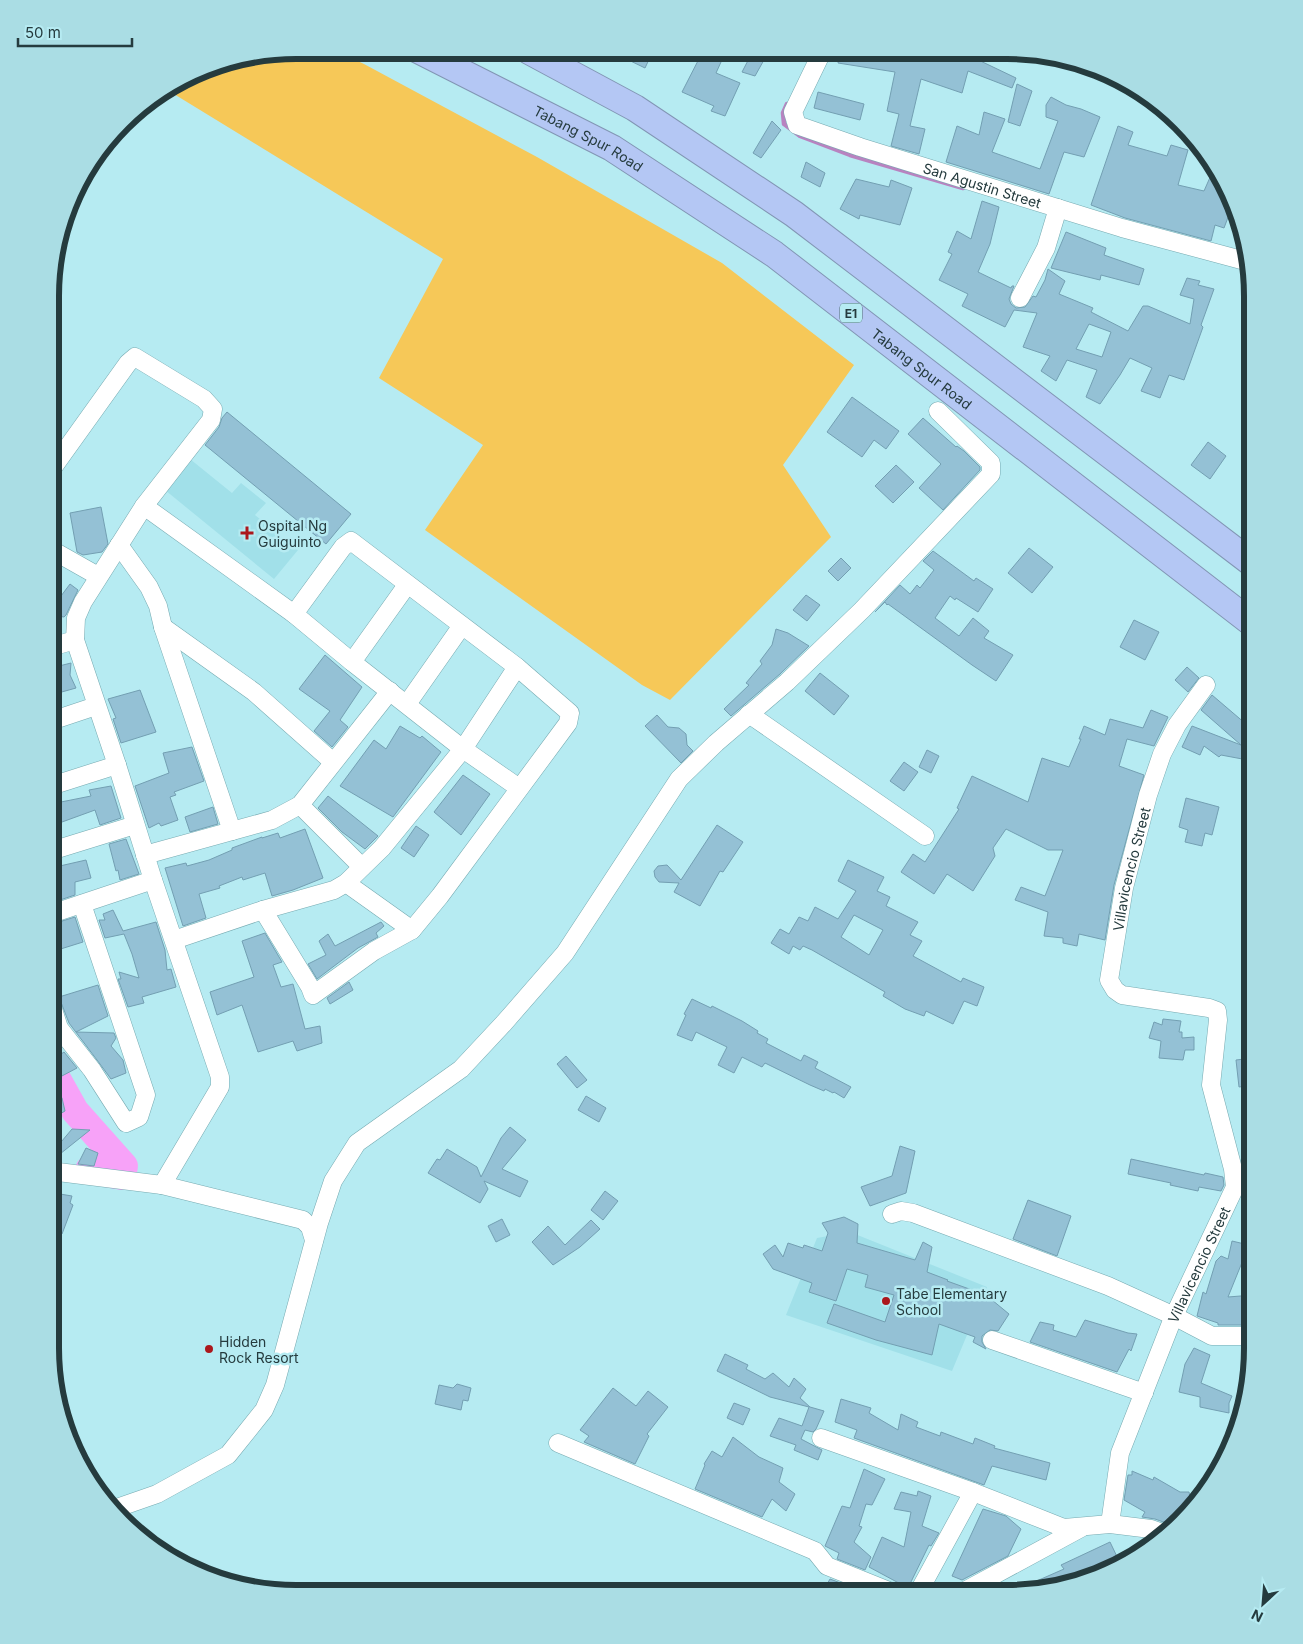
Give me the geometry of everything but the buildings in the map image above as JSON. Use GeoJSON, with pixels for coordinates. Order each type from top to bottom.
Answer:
{"type":"FeatureCollection","features":[{"type":"Feature","properties":{"kind":"highway","name":"Tabang Spur Road"},"geometry":{"type":"LineString","coordinates":[[436,59],[612,148],[774,254],[1244,617]]}},
{"type":"Feature","properties":{"kind":"highway"},"geometry":{"type":"LineString","coordinates":[[545,59],[635,108],[794,214],[1244,557]]}},
{"type":"Feature","properties":{"kind":"street","name":"San Agustin Street"},"geometry":{"type":"LineString","coordinates":[[819,59],[793,112],[797,125],[860,147],[1122,228],[1241,260]]}},
{"type":"Feature","properties":{"kind":"street"},"geometry":{"type":"LineString","coordinates":[[1020,298],[1046,248],[1058,208]]}},
{"type":"Feature","properties":{"kind":"street"},"geometry":{"type":"LineString","coordinates":[[59,459],[134,357],[204,399],[213,409],[211,420],[144,506],[118,545],[83,602],[76,618],[76,640],[96,706],[220,1077],[220,1087],[162,1185]]}},
{"type":"Feature","properties":{"kind":"street"},"geometry":{"type":"LineString","coordinates":[[120,1507],[157,1494],[228,1455],[264,1410],[275,1385],[314,1240],[333,1182],[357,1143],[461,1069],[565,953],[679,779],[716,743],[787,682],[862,610],[991,474],[991,463],[938,411]]}},
{"type":"Feature","properties":{"kind":"street"},"geometry":{"type":"LineString","coordinates":[[144,506],[294,614],[463,749],[519,788]]}},
{"type":"Feature","properties":{"kind":"street"},"geometry":{"type":"LineString","coordinates":[[263,910],[313,995],[374,951],[412,930],[440,896],[568,723],[570,713],[516,667],[351,541],[343,547],[294,614]]}},
{"type":"Feature","properties":{"kind":"street"},"geometry":{"type":"LineString","coordinates":[[118,545],[150,587],[158,606],[163,627],[232,831]]}},
{"type":"Feature","properties":{"kind":"street"},"geometry":{"type":"LineString","coordinates":[[59,554],[98,576]]}},
{"type":"Feature","properties":{"kind":"street"},"geometry":{"type":"LineString","coordinates":[[352,662],[407,585]]}},
{"type":"Feature","properties":{"kind":"street"},"geometry":{"type":"LineString","coordinates":[[163,627],[254,692],[333,762]]}},
{"type":"Feature","properties":{"kind":"street"},"geometry":{"type":"LineString","coordinates":[[407,704],[462,627]]}},
{"type":"Feature","properties":{"kind":"street"},"geometry":{"type":"LineString","coordinates":[[59,645],[76,640]]}},
{"type":"Feature","properties":{"kind":"street"},"geometry":{"type":"LineString","coordinates":[[174,940],[263,910],[334,890],[346,882],[382,848],[463,749],[516,667]]}},
{"type":"Feature","properties":{"kind":"street","name":"Villavicencio Street"},"geometry":{"type":"LineString","coordinates":[[1110,1524],[1120,1453],[1174,1316],[1235,1187],[1233,1169],[1211,1085],[1218,1020],[1217,1012],[1210,1008],[1122,995],[1115,990],[1109,980],[1124,888],[1148,795],[1162,754],[1176,725],[1206,685]]}},
{"type":"Feature","properties":{"kind":"street"},"geometry":{"type":"LineString","coordinates":[[145,855],[272,820],[300,805],[390,691]]}},
{"type":"Feature","properties":{"kind":"street"},"geometry":{"type":"LineString","coordinates":[[59,718],[96,706]]}},
{"type":"Feature","properties":{"kind":"street"},"geometry":{"type":"LineString","coordinates":[[749,714],[925,836]]}},
{"type":"Feature","properties":{"kind":"street"},"geometry":{"type":"LineString","coordinates":[[59,783],[117,765]]}},
{"type":"Feature","properties":{"kind":"street"},"geometry":{"type":"LineString","coordinates":[[300,805],[362,867]]}},
{"type":"Feature","properties":{"kind":"street"},"geometry":{"type":"LineString","coordinates":[[59,849],[135,825]]}},
{"type":"Feature","properties":{"kind":"street"},"geometry":{"type":"LineString","coordinates":[[59,911],[153,880]]}},
{"type":"Feature","properties":{"kind":"street"},"geometry":{"type":"LineString","coordinates":[[346,882],[412,930]]}},
{"type":"Feature","properties":{"kind":"street"},"geometry":{"type":"LineString","coordinates":[[59,1028],[92,1070],[126,1123],[139,1117],[146,1095],[82,904]]}},
{"type":"Feature","properties":{"kind":"street"},"geometry":{"type":"LineString","coordinates":[[59,1172],[162,1185],[303,1220],[310,1227],[314,1240]]}},
{"type":"Feature","properties":{"kind":"street"},"geometry":{"type":"LineString","coordinates":[[892,1214],[901,1211],[913,1213],[1108,1286],[1174,1316],[1212,1336],[1244,1336]]}},
{"type":"Feature","properties":{"kind":"street"},"geometry":{"type":"LineString","coordinates":[[992,1340],[1144,1393]]}},
{"type":"Feature","properties":{"kind":"street"},"geometry":{"type":"LineString","coordinates":[[821,1438],[973,1492],[1064,1528],[1110,1524],[1157,1531]]}},
{"type":"Feature","properties":{"kind":"street"},"geometry":{"type":"LineString","coordinates":[[558,1443],[815,1551],[827,1566],[872,1585]]}},
{"type":"Feature","properties":{"kind":"street"},"geometry":{"type":"LineString","coordinates":[[923,1585],[973,1492]]}},
{"type":"Feature","properties":{"kind":"street"},"geometry":{"type":"LineString","coordinates":[[977,1585],[1083,1526]]}},
{"type":"Feature","properties":{"kind":"shaded area"},"geometry":{"type":"Polygon","coordinates":[[[280,59],[353,59],[537,157],[722,263],[854,365],[783,465],[831,537],[670,700],[642,685],[425,530],[483,445],[379,378],[443,259],[173,93],[191,83],[220,71],[250,63],[280,59]]]}},
{"type":"Feature","properties":{"kind":"shaded area","name":"Ospital Ng Guiguinto"},"geometry":{"type":"Polygon","coordinates":[[[190,459],[232,493],[241,483],[266,503],[255,515],[298,550],[274,579],[165,490],[190,459]]]}},
{"type":"Feature","properties":{"kind":"shaded area","name":"Tabe Elementary School"},"geometry":{"type":"Polygon","coordinates":[[[850,1232],[987,1287],[952,1371],[786,1315],[817,1238],[850,1232]]]}},
{"type":"Feature","properties":{"kind":"waterway"},"geometry":{"type":"LineString","coordinates":[[787,104],[783,113],[784,124],[800,136],[850,155],[963,188]]}},
{"type":"Feature","properties":{"kind":"waterway"},"geometry":{"type":"LineString","coordinates":[[59,1082],[75,1111],[124,1166],[122,1176],[89,1170]]}},
{"type":"Feature","properties":{"kind":"place","name":"Ospital Ng Guiguinto"},"geometry":{"type":"Point","coordinates":[247,533]}},
{"type":"Feature","properties":{"kind":"place","name":"Tabe Elementary School"},"geometry":{"type":"Point","coordinates":[886,1301]}},
{"type":"Feature","properties":{"kind":"place","name":"Hidden Rock Resort"},"geometry":{"type":"Point","coordinates":[209,1349]}}]}
